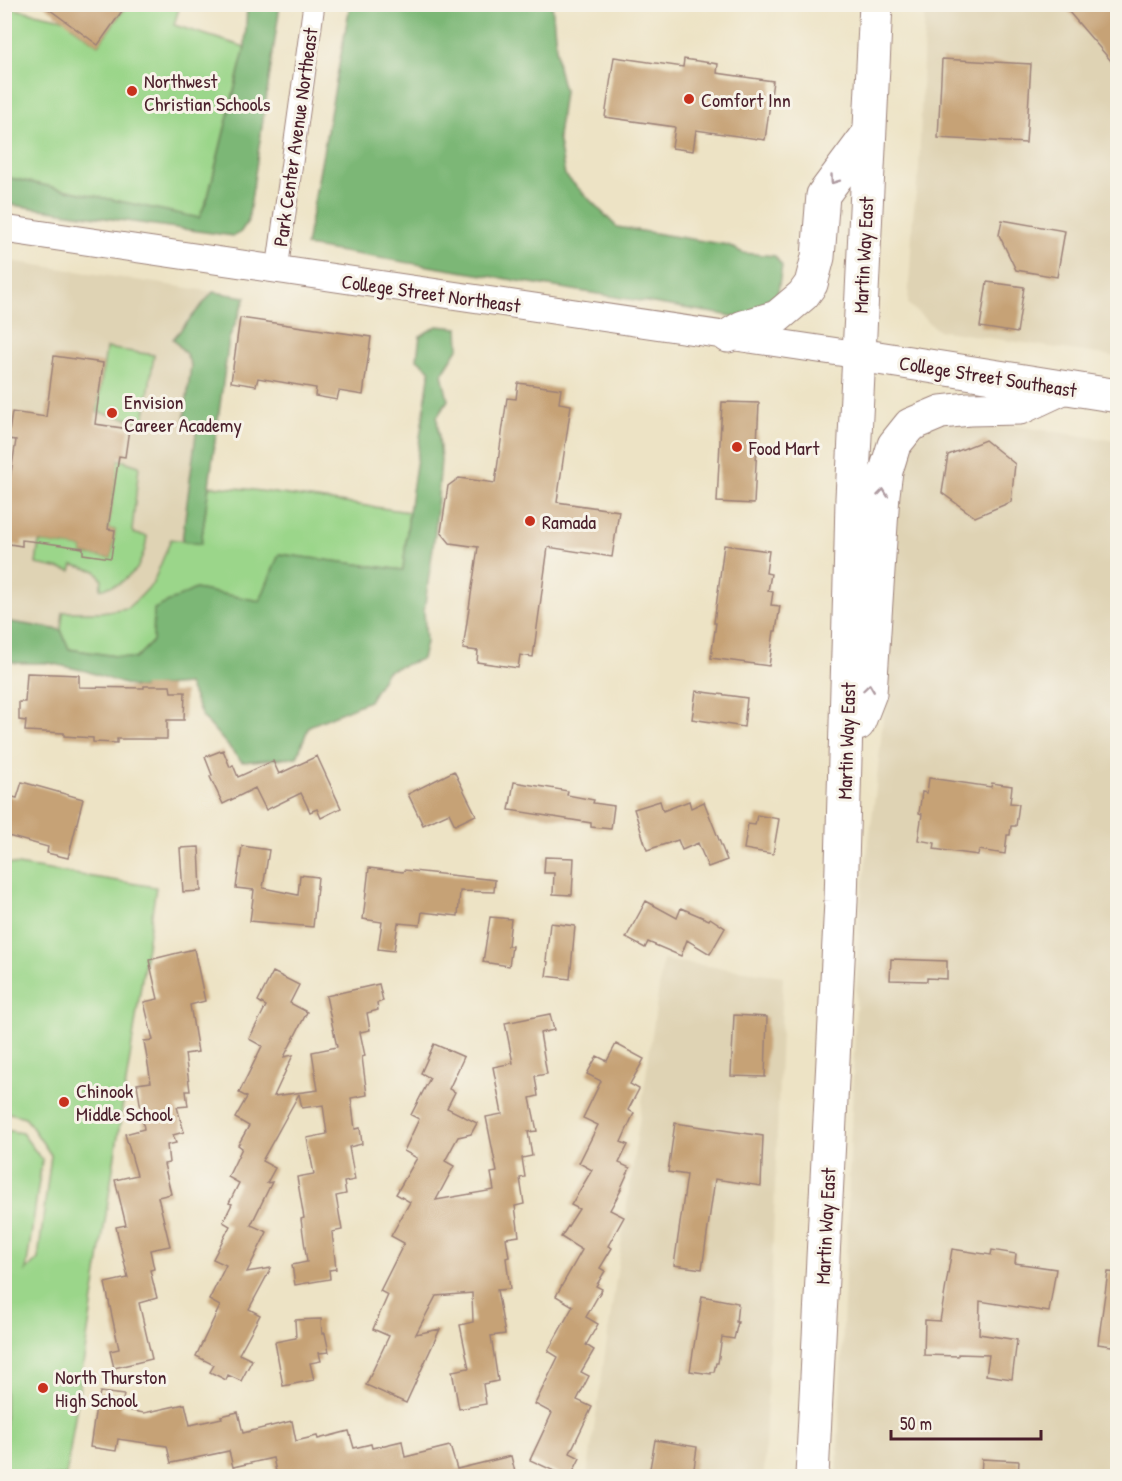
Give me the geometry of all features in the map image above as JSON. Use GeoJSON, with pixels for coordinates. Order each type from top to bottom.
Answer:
{"type":"FeatureCollection","features":[{"type":"Feature","properties":{"kind":"main road","name":"Martin Way East"},"geometry":{"type":"LineString","coordinates":[[812,1476],[841,901],[852,498],[876,4]]}},
{"type":"Feature","properties":{"kind":"main road"},"geometry":{"type":"LineString","coordinates":[[728,336],[743,327],[777,317],[803,295],[811,284],[818,257],[823,195],[869,133]]}},
{"type":"Feature","properties":{"kind":"main road","name":"College Street Southeast"},"geometry":{"type":"LineString","coordinates":[[859,356],[1118,396]]}},
{"type":"Feature","properties":{"kind":"main road"},"geometry":{"type":"LineString","coordinates":[[845,763],[870,693],[883,494],[886,471],[894,445],[910,425],[941,412],[1020,408],[1063,388]]}},
{"type":"Feature","properties":{"kind":"street","name":"Park Center Avenue Northeast"},"geometry":{"type":"LineString","coordinates":[[277,270],[314,4]]}},
{"type":"Feature","properties":{"kind":"street","name":"College Street Northeast"},"geometry":{"type":"LineString","coordinates":[[4,230],[859,356]]}},
{"type":"Feature","properties":{"kind":"shaded area"},"geometry":{"type":"Polygon","coordinates":[[[925,5],[1117,5],[1117,357],[937,330],[908,304],[913,216],[919,169],[925,5]]]}},
{"type":"Feature","properties":{"kind":"shaded area","name":"Envision Career Academy"},"geometry":{"type":"Polygon","coordinates":[[[4,260],[235,295],[195,589],[136,688],[86,671],[49,663],[17,663],[5,660],[4,260]]]}},
{"type":"Feature","properties":{"kind":"shaded area"},"geometry":{"type":"Polygon","coordinates":[[[976,420],[1117,441],[1117,1476],[837,1476],[860,907],[885,700],[901,449],[932,425],[976,420]]]}},
{"type":"Feature","properties":{"kind":"shaded area"},"geometry":{"type":"Polygon","coordinates":[[[663,960],[783,976],[764,1476],[587,1476],[663,960]]]}},
{"type":"Feature","properties":{"kind":"green space"},"geometry":{"type":"Polygon","coordinates":[[[552,4],[558,67],[564,91],[558,137],[565,175],[617,227],[728,245],[743,253],[775,256],[782,266],[776,304],[744,318],[306,246],[350,5],[552,4]]]}},
{"type":"Feature","properties":{"kind":"green space","name":"Northwest Christian Schools"},"geometry":{"type":"Polygon","coordinates":[[[87,5],[72,26],[98,45],[127,5],[180,5],[174,25],[245,47],[208,197],[199,218],[5,177],[5,7],[63,19],[87,5]]]}},
{"type":"Feature","properties":{"kind":"green space"},"geometry":{"type":"Polygon","coordinates":[[[247,5],[280,5],[248,221],[240,233],[233,236],[5,204],[5,177],[199,218],[208,197],[245,47],[247,5]]]}},
{"type":"Feature","properties":{"kind":"green space"},"geometry":{"type":"Polygon","coordinates":[[[213,292],[246,297],[229,339],[201,544],[182,541],[197,426],[184,423],[191,365],[186,354],[173,339],[213,292]]]}},
{"type":"Feature","properties":{"kind":"green space"},"geometry":{"type":"Polygon","coordinates":[[[437,326],[458,328],[459,347],[442,374],[448,400],[437,417],[441,460],[435,533],[424,611],[426,642],[422,659],[387,671],[369,701],[309,726],[297,757],[242,762],[202,716],[188,684],[136,688],[86,671],[49,663],[17,663],[5,660],[4,621],[61,630],[69,649],[135,659],[153,641],[154,609],[195,589],[260,601],[279,554],[403,570],[409,512],[430,370],[417,359],[420,336],[437,326]]]}},
{"type":"Feature","properties":{"kind":"green space"},"geometry":{"type":"Polygon","coordinates":[[[106,348],[154,355],[144,422],[97,412],[106,348]]]}},
{"type":"Feature","properties":{"kind":"green space"},"geometry":{"type":"Polygon","coordinates":[[[118,459],[139,466],[132,531],[135,534],[147,536],[145,549],[137,569],[119,584],[100,589],[102,580],[96,571],[73,565],[71,571],[36,564],[39,542],[83,548],[83,554],[111,558],[115,530],[108,529],[118,459]]]}},
{"type":"Feature","properties":{"kind":"green space"},"geometry":{"type":"Polygon","coordinates":[[[209,486],[409,512],[403,570],[280,554],[260,601],[195,589],[153,641],[135,659],[69,649],[61,630],[63,612],[101,612],[127,608],[153,583],[171,539],[201,544],[209,486]]]}},
{"type":"Feature","properties":{"kind":"green space","name":"Chinook Middle School"},"geometry":{"type":"Polygon","coordinates":[[[5,863],[156,887],[66,1476],[5,1476],[5,1130],[22,1133],[42,1160],[26,1271],[38,1259],[51,1155],[25,1117],[5,1112],[5,863]]]}},
{"type":"Feature","properties":{"kind":"building"},"geometry":{"type":"Polygon","coordinates":[[[42,4],[127,4],[98,45],[42,4]]]}},
{"type":"Feature","properties":{"kind":"building"},"geometry":{"type":"Polygon","coordinates":[[[1062,4],[1118,4],[1118,69],[1062,4]]]}},
{"type":"Feature","properties":{"kind":"building","name":"Comfort Inn"},"geometry":{"type":"Polygon","coordinates":[[[614,57],[683,67],[684,59],[718,64],[717,73],[773,81],[765,140],[696,130],[693,151],[672,148],[675,127],[605,117],[614,57]]]}},
{"type":"Feature","properties":{"kind":"building"},"geometry":{"type":"Polygon","coordinates":[[[942,59],[1031,64],[1026,143],[938,138],[942,59]]]}},
{"type":"Feature","properties":{"kind":"building"},"geometry":{"type":"Polygon","coordinates":[[[1002,220],[1065,231],[1057,277],[1016,270],[999,235],[1002,220]]]}},
{"type":"Feature","properties":{"kind":"building"},"geometry":{"type":"Polygon","coordinates":[[[987,282],[1024,287],[1017,333],[980,327],[987,282]]]}},
{"type":"Feature","properties":{"kind":"building"},"geometry":{"type":"Polygon","coordinates":[[[240,318],[371,337],[363,395],[339,391],[337,400],[315,396],[316,388],[258,378],[256,386],[231,382],[240,318]]]}},
{"type":"Feature","properties":{"kind":"building"},"geometry":{"type":"Polygon","coordinates":[[[54,356],[103,363],[95,424],[129,429],[125,457],[119,456],[108,529],[115,530],[111,558],[83,554],[83,548],[22,540],[22,546],[4,543],[4,519],[16,440],[8,439],[12,412],[46,417],[54,356]]]}},
{"type":"Feature","properties":{"kind":"building","name":"Ramada"},"geometry":{"type":"Polygon","coordinates":[[[518,383],[561,389],[559,403],[571,405],[557,502],[619,511],[612,557],[548,547],[533,657],[520,655],[518,668],[477,662],[478,651],[463,649],[478,547],[450,543],[441,532],[448,486],[459,478],[495,483],[507,398],[516,399],[518,383]]]}},
{"type":"Feature","properties":{"kind":"building"},"geometry":{"type":"Polygon","coordinates":[[[722,402],[759,403],[754,504],[717,502],[722,402]]]}},
{"type":"Feature","properties":{"kind":"building"},"geometry":{"type":"Polygon","coordinates":[[[985,440],[1015,464],[1011,502],[975,517],[942,493],[948,455],[985,440]]]}},
{"type":"Feature","properties":{"kind":"building"},"geometry":{"type":"Polygon","coordinates":[[[724,545],[769,551],[766,573],[771,574],[768,591],[773,592],[771,605],[780,606],[769,666],[711,658],[724,545]]]}},
{"type":"Feature","properties":{"kind":"building"},"geometry":{"type":"Polygon","coordinates":[[[27,673],[79,675],[79,687],[170,686],[171,692],[185,692],[184,720],[167,720],[167,739],[117,739],[117,743],[93,742],[93,738],[64,736],[64,733],[25,731],[26,721],[19,720],[19,702],[25,702],[27,673]]]}},
{"type":"Feature","properties":{"kind":"building"},"geometry":{"type":"Polygon","coordinates":[[[696,691],[747,698],[744,727],[692,719],[696,691]]]}},
{"type":"Feature","properties":{"kind":"building"},"geometry":{"type":"Polygon","coordinates":[[[223,750],[230,767],[233,765],[238,777],[273,761],[279,774],[317,756],[341,808],[321,818],[317,809],[310,812],[301,793],[266,810],[255,788],[223,804],[210,777],[212,775],[205,757],[223,750]]]}},
{"type":"Feature","properties":{"kind":"building"},"geometry":{"type":"Polygon","coordinates":[[[454,771],[476,815],[455,825],[449,813],[423,825],[408,794],[454,771]]]}},
{"type":"Feature","properties":{"kind":"building"},"geometry":{"type":"Polygon","coordinates":[[[929,778],[991,787],[992,783],[1012,786],[1010,803],[1019,804],[1016,826],[1011,826],[1010,835],[1007,835],[1005,854],[979,850],[978,855],[934,849],[935,843],[918,840],[922,814],[919,813],[922,792],[927,793],[929,778]]]}},
{"type":"Feature","properties":{"kind":"building"},"geometry":{"type":"Polygon","coordinates":[[[22,782],[83,799],[68,858],[47,853],[48,847],[4,835],[4,795],[17,798],[22,782]]]}},
{"type":"Feature","properties":{"kind":"building"},"geometry":{"type":"Polygon","coordinates":[[[514,782],[568,791],[567,795],[594,800],[593,803],[614,806],[611,829],[591,827],[591,823],[509,810],[514,782]]]}},
{"type":"Feature","properties":{"kind":"building"},"geometry":{"type":"Polygon","coordinates":[[[660,801],[663,811],[689,801],[691,808],[704,802],[727,860],[708,867],[698,843],[682,850],[678,840],[647,850],[634,809],[660,801]]]}},
{"type":"Feature","properties":{"kind":"building"},"geometry":{"type":"Polygon","coordinates":[[[757,815],[779,819],[773,854],[744,849],[748,824],[755,825],[757,815]]]}},
{"type":"Feature","properties":{"kind":"building"},"geometry":{"type":"Polygon","coordinates":[[[242,846],[269,850],[263,888],[298,895],[300,875],[318,877],[313,927],[250,921],[254,890],[236,888],[242,846]]]}},
{"type":"Feature","properties":{"kind":"building"},"geometry":{"type":"Polygon","coordinates":[[[199,847],[201,891],[183,892],[180,848],[199,847]]]}},
{"type":"Feature","properties":{"kind":"building"},"geometry":{"type":"Polygon","coordinates":[[[545,857],[574,858],[572,895],[553,894],[554,873],[544,873],[545,857]]]}},
{"type":"Feature","properties":{"kind":"building"},"geometry":{"type":"Polygon","coordinates":[[[369,868],[495,880],[494,892],[460,891],[458,916],[422,912],[420,925],[398,923],[394,951],[378,949],[382,922],[363,919],[369,868]]]}},
{"type":"Feature","properties":{"kind":"building"},"geometry":{"type":"Polygon","coordinates":[[[646,901],[677,918],[681,908],[709,920],[710,918],[725,928],[710,954],[687,940],[681,956],[648,942],[645,948],[626,938],[646,901]]]}},
{"type":"Feature","properties":{"kind":"building"},"geometry":{"type":"Polygon","coordinates":[[[490,917],[511,919],[508,946],[512,946],[509,966],[483,962],[490,917]]]}},
{"type":"Feature","properties":{"kind":"building"},"geometry":{"type":"Polygon","coordinates":[[[550,923],[575,926],[570,979],[546,976],[550,923]]]}},
{"type":"Feature","properties":{"kind":"building"},"geometry":{"type":"Polygon","coordinates":[[[194,949],[205,1001],[190,1005],[198,1052],[185,1054],[190,1091],[186,1091],[188,1106],[177,1107],[184,1132],[173,1135],[176,1143],[167,1145],[169,1163],[164,1164],[171,1194],[158,1197],[170,1246],[150,1250],[154,1269],[150,1270],[157,1298],[139,1303],[152,1359],[114,1368],[110,1351],[119,1349],[105,1283],[128,1278],[116,1227],[126,1225],[115,1180],[137,1175],[125,1134],[144,1129],[137,1084],[151,1082],[144,1041],[153,1040],[144,1002],[158,999],[149,960],[194,949]]]}},
{"type":"Feature","properties":{"kind":"building"},"geometry":{"type":"Polygon","coordinates":[[[891,959],[947,961],[947,979],[890,980],[891,959]]]}},
{"type":"Feature","properties":{"kind":"building"},"geometry":{"type":"Polygon","coordinates":[[[273,972],[299,985],[290,1003],[307,1012],[284,1057],[293,1055],[274,1096],[318,1090],[312,1052],[337,1047],[326,996],[379,984],[383,1001],[377,1003],[378,1010],[367,1013],[370,1030],[360,1032],[365,1056],[362,1057],[367,1095],[351,1098],[355,1129],[360,1128],[362,1144],[349,1147],[355,1180],[344,1182],[346,1194],[336,1196],[342,1230],[332,1232],[336,1269],[329,1270],[330,1279],[295,1285],[292,1265],[307,1262],[301,1219],[304,1218],[297,1177],[314,1174],[307,1138],[327,1134],[323,1105],[302,1108],[299,1094],[262,1161],[275,1168],[267,1183],[272,1182],[251,1225],[267,1232],[247,1272],[271,1268],[249,1309],[260,1315],[239,1354],[252,1360],[241,1381],[228,1375],[226,1380],[210,1372],[214,1365],[196,1356],[220,1306],[209,1300],[226,1265],[213,1259],[230,1226],[223,1222],[239,1183],[228,1177],[242,1148],[238,1145],[249,1126],[235,1118],[247,1097],[239,1093],[262,1046],[249,1039],[266,1006],[258,1001],[273,972]]]}},
{"type":"Feature","properties":{"kind":"building"},"geometry":{"type":"Polygon","coordinates":[[[550,1014],[554,1030],[540,1033],[547,1074],[535,1076],[538,1096],[530,1098],[537,1131],[528,1132],[532,1156],[522,1158],[525,1177],[520,1178],[524,1204],[515,1206],[519,1236],[506,1238],[510,1289],[497,1290],[505,1334],[491,1336],[498,1381],[483,1384],[486,1404],[459,1409],[452,1371],[469,1368],[460,1325],[473,1322],[472,1293],[436,1296],[416,1334],[440,1329],[406,1403],[366,1385],[389,1336],[373,1329],[388,1295],[380,1291],[404,1243],[391,1236],[410,1202],[396,1194],[417,1158],[404,1151],[419,1119],[411,1115],[430,1078],[421,1073],[434,1044],[464,1057],[449,1089],[455,1092],[447,1108],[477,1123],[471,1134],[458,1137],[445,1161],[454,1166],[436,1200],[494,1190],[491,1173],[497,1172],[486,1117],[502,1114],[493,1067],[513,1063],[505,1023],[550,1014]]]}},
{"type":"Feature","properties":{"kind":"building"},"geometry":{"type":"Polygon","coordinates":[[[734,1015],[767,1017],[765,1077],[731,1076],[734,1015]]]}},
{"type":"Feature","properties":{"kind":"building"},"geometry":{"type":"Polygon","coordinates":[[[616,1044],[644,1059],[630,1084],[639,1089],[628,1110],[634,1113],[621,1142],[628,1145],[619,1163],[630,1168],[610,1210],[624,1217],[608,1246],[612,1248],[600,1268],[605,1271],[596,1286],[602,1289],[586,1317],[598,1324],[586,1345],[594,1350],[581,1372],[589,1376],[577,1400],[592,1407],[570,1453],[580,1458],[571,1476],[565,1476],[530,1460],[552,1413],[535,1404],[558,1357],[548,1351],[573,1306],[556,1296],[582,1250],[561,1237],[579,1209],[571,1205],[592,1170],[579,1163],[598,1125],[583,1118],[601,1081],[587,1074],[597,1056],[607,1061],[616,1044]]]}},
{"type":"Feature","properties":{"kind":"building"},"geometry":{"type":"Polygon","coordinates":[[[675,1123],[763,1136],[761,1186],[715,1179],[702,1269],[674,1265],[687,1175],[668,1172],[675,1123]]]}},
{"type":"Feature","properties":{"kind":"building"},"geometry":{"type":"Polygon","coordinates":[[[952,1249],[991,1255],[992,1250],[1016,1254],[1015,1263],[1056,1269],[1049,1312],[980,1301],[979,1334],[1017,1340],[1012,1379],[986,1375],[989,1355],[924,1355],[925,1320],[940,1321],[952,1249]]]}},
{"type":"Feature","properties":{"kind":"building"},"geometry":{"type":"Polygon","coordinates":[[[1108,1272],[1118,1273],[1118,1347],[1098,1344],[1108,1272]]]}},
{"type":"Feature","properties":{"kind":"building"},"geometry":{"type":"Polygon","coordinates":[[[702,1296],[738,1303],[736,1322],[738,1322],[734,1339],[722,1337],[718,1363],[711,1374],[690,1371],[702,1296]]]}},
{"type":"Feature","properties":{"kind":"building"},"geometry":{"type":"Polygon","coordinates":[[[321,1319],[322,1334],[325,1333],[329,1352],[319,1353],[321,1361],[310,1363],[314,1380],[283,1386],[275,1342],[296,1338],[295,1320],[321,1319]]]}},
{"type":"Feature","properties":{"kind":"building"},"geometry":{"type":"Polygon","coordinates":[[[100,1392],[124,1395],[121,1409],[144,1413],[185,1404],[190,1425],[238,1412],[243,1433],[292,1421],[296,1441],[317,1436],[318,1439],[349,1431],[354,1448],[371,1444],[372,1448],[402,1441],[405,1457],[450,1446],[457,1469],[511,1456],[516,1476],[277,1476],[273,1458],[233,1467],[229,1451],[171,1463],[167,1446],[118,1439],[116,1451],[90,1447],[100,1392]]]}},
{"type":"Feature","properties":{"kind":"building"},"geometry":{"type":"Polygon","coordinates":[[[655,1440],[697,1447],[693,1476],[649,1474],[655,1440]]]}},
{"type":"Feature","properties":{"kind":"building"},"geometry":{"type":"Polygon","coordinates":[[[982,1459],[1019,1461],[1018,1476],[981,1476],[982,1459]]]}},
{"type":"Feature","properties":{"kind":"place","name":"Northwest Christian Schools"},"geometry":{"type":"Point","coordinates":[132,91]}},
{"type":"Feature","properties":{"kind":"place","name":"Comfort Inn"},"geometry":{"type":"Point","coordinates":[689,99]}},
{"type":"Feature","properties":{"kind":"place","name":"Envision Career Academy"},"geometry":{"type":"Point","coordinates":[112,413]}},
{"type":"Feature","properties":{"kind":"place","name":"Food Mart"},"geometry":{"type":"Point","coordinates":[737,447]}},
{"type":"Feature","properties":{"kind":"place","name":"Ramada"},"geometry":{"type":"Point","coordinates":[530,521]}},
{"type":"Feature","properties":{"kind":"place","name":"Chinook Middle School"},"geometry":{"type":"Point","coordinates":[64,1102]}},
{"type":"Feature","properties":{"kind":"place","name":"North Thurston High School"},"geometry":{"type":"Point","coordinates":[43,1388]}}]}
